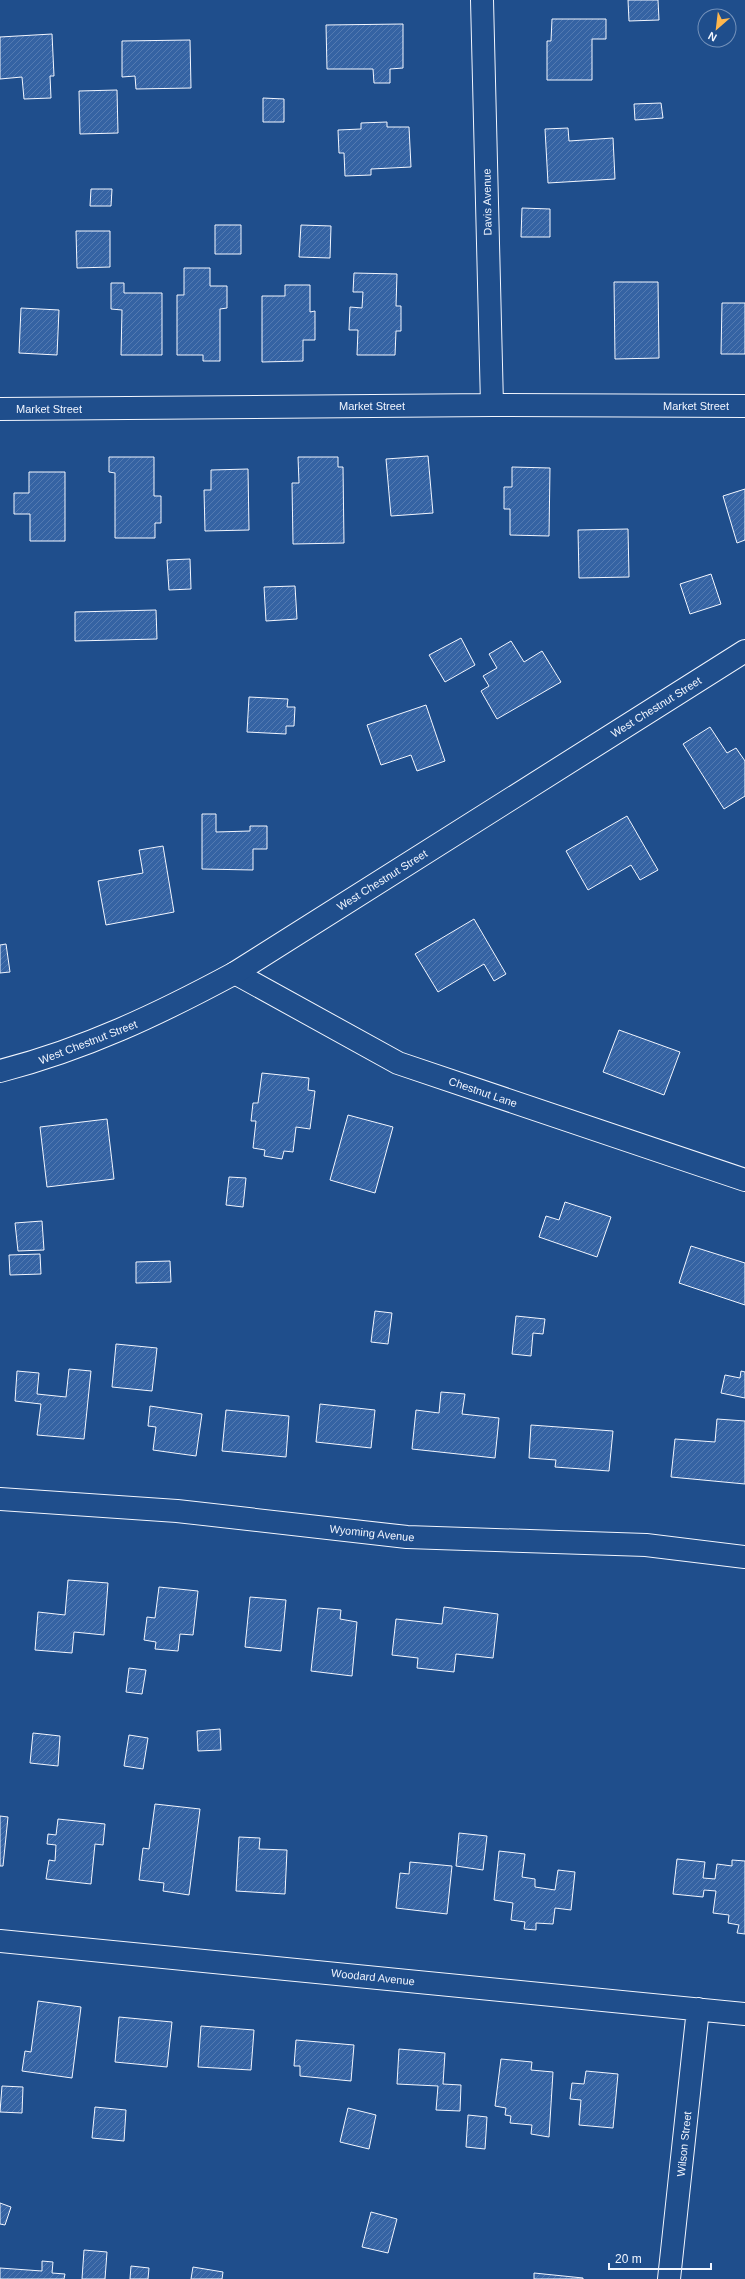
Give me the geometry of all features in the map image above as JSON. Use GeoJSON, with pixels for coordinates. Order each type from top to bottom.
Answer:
{"type":"FeatureCollection","features":[{"type":"Feature","properties":{"kind":"street","name":"Davis Avenue"},"geometry":{"type":"LineString","coordinates":[[482,0],[492,405]]}},
{"type":"Feature","properties":{"kind":"street","name":"Market Street"},"geometry":{"type":"LineString","coordinates":[[0,409],[492,405],[745,406]]}},
{"type":"Feature","properties":{"kind":"street","name":"West Chestnut Street"},"geometry":{"type":"LineString","coordinates":[[0,1071],[35,1062],[107,1037],[168,1009],[234,973],[745,651]]}},
{"type":"Feature","properties":{"kind":"street","name":"Chestnut Lane"},"geometry":{"type":"LineString","coordinates":[[234,973],[398,1063],[745,1180]]}},
{"type":"Feature","properties":{"kind":"street","name":"Wyoming Avenue"},"geometry":{"type":"LineString","coordinates":[[0,1499],[177,1511],[406,1537],[646,1545],[745,1557]]}},
{"type":"Feature","properties":{"kind":"street","name":"Woodard Avenue"},"geometry":{"type":"LineString","coordinates":[[0,1941],[745,2014]]}},
{"type":"Feature","properties":{"kind":"street","name":"Wilson Street"},"geometry":{"type":"LineString","coordinates":[[669,2279],[698,2009]]}},
{"type":"Feature","properties":{"kind":"building"},"geometry":{"type":"Polygon","coordinates":[[[628,0],[658,0],[659,20],[629,21],[628,0]]]}},
{"type":"Feature","properties":{"kind":"building"},"geometry":{"type":"Polygon","coordinates":[[[552,19],[606,19],[606,39],[592,39],[592,80],[547,80],[547,41],[551,41],[552,19]]]}},
{"type":"Feature","properties":{"kind":"building"},"geometry":{"type":"Polygon","coordinates":[[[403,24],[403,68],[390,69],[390,83],[374,83],[373,69],[327,69],[326,25],[403,24]]]}},
{"type":"Feature","properties":{"kind":"building"},"geometry":{"type":"Polygon","coordinates":[[[52,34],[54,76],[50,76],[51,98],[24,99],[22,77],[0,79],[0,37],[52,34]]]}},
{"type":"Feature","properties":{"kind":"building"},"geometry":{"type":"Polygon","coordinates":[[[190,40],[191,88],[136,89],[135,76],[122,77],[122,41],[190,40]]]}},
{"type":"Feature","properties":{"kind":"building"},"geometry":{"type":"Polygon","coordinates":[[[117,90],[118,133],[80,134],[79,91],[117,90]]]}},
{"type":"Feature","properties":{"kind":"building"},"geometry":{"type":"Polygon","coordinates":[[[263,98],[284,99],[284,122],[263,122],[263,98]]]}},
{"type":"Feature","properties":{"kind":"building"},"geometry":{"type":"Polygon","coordinates":[[[661,103],[663,118],[635,120],[634,104],[661,103]]]}},
{"type":"Feature","properties":{"kind":"building"},"geometry":{"type":"Polygon","coordinates":[[[387,122],[387,127],[409,127],[411,167],[371,169],[371,175],[345,176],[344,153],[339,153],[338,130],[361,129],[361,123],[387,122]]]}},
{"type":"Feature","properties":{"kind":"building"},"geometry":{"type":"Polygon","coordinates":[[[568,128],[569,141],[613,138],[615,179],[548,183],[545,129],[568,128]]]}},
{"type":"Feature","properties":{"kind":"building"},"geometry":{"type":"Polygon","coordinates":[[[91,189],[112,189],[111,206],[90,206],[91,189]]]}},
{"type":"Feature","properties":{"kind":"building"},"geometry":{"type":"Polygon","coordinates":[[[522,208],[550,209],[550,237],[521,237],[522,208]]]}},
{"type":"Feature","properties":{"kind":"building"},"geometry":{"type":"Polygon","coordinates":[[[215,225],[241,225],[241,254],[215,254],[215,225]]]}},
{"type":"Feature","properties":{"kind":"building"},"geometry":{"type":"Polygon","coordinates":[[[301,225],[331,226],[330,258],[299,257],[301,225]]]}},
{"type":"Feature","properties":{"kind":"building"},"geometry":{"type":"Polygon","coordinates":[[[76,231],[110,231],[110,267],[77,268],[76,231]]]}},
{"type":"Feature","properties":{"kind":"building"},"geometry":{"type":"Polygon","coordinates":[[[184,268],[210,268],[210,286],[227,286],[227,308],[220,309],[220,361],[203,361],[203,355],[177,355],[177,295],[184,295],[184,268]]]}},
{"type":"Feature","properties":{"kind":"building"},"geometry":{"type":"Polygon","coordinates":[[[354,273],[397,274],[396,306],[401,306],[401,331],[396,331],[395,355],[357,355],[358,330],[349,330],[350,307],[362,308],[363,292],[353,292],[354,273]]]}},
{"type":"Feature","properties":{"kind":"building"},"geometry":{"type":"Polygon","coordinates":[[[614,282],[658,282],[659,358],[615,359],[614,282]]]}},
{"type":"Feature","properties":{"kind":"building"},"geometry":{"type":"Polygon","coordinates":[[[111,283],[124,283],[124,293],[162,293],[162,355],[121,355],[122,310],[111,309],[111,283]]]}},
{"type":"Feature","properties":{"kind":"building"},"geometry":{"type":"Polygon","coordinates":[[[285,285],[310,285],[310,312],[315,311],[315,340],[303,340],[303,361],[262,362],[262,296],[285,296],[285,285]]]}},
{"type":"Feature","properties":{"kind":"building"},"geometry":{"type":"Polygon","coordinates":[[[722,303],[745,303],[745,354],[721,354],[722,303]]]}},
{"type":"Feature","properties":{"kind":"building"},"geometry":{"type":"Polygon","coordinates":[[[21,308],[59,310],[57,355],[19,353],[21,308]]]}},
{"type":"Feature","properties":{"kind":"building"},"geometry":{"type":"Polygon","coordinates":[[[428,456],[433,513],[391,516],[386,459],[428,456]]]}},
{"type":"Feature","properties":{"kind":"building"},"geometry":{"type":"Polygon","coordinates":[[[109,457],[154,457],[154,496],[161,496],[161,523],[155,523],[155,538],[115,538],[115,473],[109,472],[109,457]]]}},
{"type":"Feature","properties":{"kind":"building"},"geometry":{"type":"Polygon","coordinates":[[[298,457],[338,457],[338,467],[343,467],[344,543],[293,544],[292,483],[299,483],[298,457]]]}},
{"type":"Feature","properties":{"kind":"building"},"geometry":{"type":"Polygon","coordinates":[[[512,467],[550,468],[549,536],[510,535],[510,509],[504,509],[504,487],[512,487],[512,467]]]}},
{"type":"Feature","properties":{"kind":"building"},"geometry":{"type":"Polygon","coordinates":[[[248,469],[249,530],[205,531],[204,490],[211,490],[211,470],[248,469]]]}},
{"type":"Feature","properties":{"kind":"building"},"geometry":{"type":"Polygon","coordinates":[[[29,472],[65,472],[65,541],[30,541],[30,514],[14,514],[14,493],[29,493],[29,472]]]}},
{"type":"Feature","properties":{"kind":"building"},"geometry":{"type":"Polygon","coordinates":[[[745,489],[745,540],[737,543],[723,496],[745,489]]]}},
{"type":"Feature","properties":{"kind":"building"},"geometry":{"type":"Polygon","coordinates":[[[628,529],[629,577],[579,578],[578,530],[628,529]]]}},
{"type":"Feature","properties":{"kind":"building"},"geometry":{"type":"Polygon","coordinates":[[[190,559],[191,589],[169,590],[167,560],[190,559]]]}},
{"type":"Feature","properties":{"kind":"building"},"geometry":{"type":"Polygon","coordinates":[[[711,574],[721,604],[690,614],[680,584],[711,574]]]}},
{"type":"Feature","properties":{"kind":"building"},"geometry":{"type":"Polygon","coordinates":[[[295,586],[297,619],[266,621],[264,587],[295,586]]]}},
{"type":"Feature","properties":{"kind":"building"},"geometry":{"type":"Polygon","coordinates":[[[156,610],[157,639],[75,641],[75,612],[156,610]]]}},
{"type":"Feature","properties":{"kind":"building"},"geometry":{"type":"Polygon","coordinates":[[[461,638],[475,665],[445,682],[429,655],[461,638]]]}},
{"type":"Feature","properties":{"kind":"building"},"geometry":{"type":"Polygon","coordinates":[[[511,641],[524,662],[542,651],[561,682],[497,719],[481,691],[489,686],[483,676],[497,668],[489,654],[511,641]]]}},
{"type":"Feature","properties":{"kind":"building"},"geometry":{"type":"Polygon","coordinates":[[[249,697],[288,699],[287,707],[295,707],[294,726],[286,726],[286,734],[247,732],[249,697]]]}},
{"type":"Feature","properties":{"kind":"building"},"geometry":{"type":"Polygon","coordinates":[[[426,705],[445,761],[417,771],[411,755],[381,765],[367,725],[426,705]]]}},
{"type":"Feature","properties":{"kind":"building"},"geometry":{"type":"Polygon","coordinates":[[[710,727],[727,753],[736,748],[745,761],[745,796],[724,809],[683,744],[710,727]]]}},
{"type":"Feature","properties":{"kind":"building"},"geometry":{"type":"Polygon","coordinates":[[[202,814],[216,814],[216,832],[250,831],[250,826],[267,826],[267,849],[253,849],[253,870],[202,869],[202,814]]]}},
{"type":"Feature","properties":{"kind":"building"},"geometry":{"type":"Polygon","coordinates":[[[627,816],[658,870],[640,880],[631,865],[588,890],[566,851],[627,816]]]}},
{"type":"Feature","properties":{"kind":"building"},"geometry":{"type":"Polygon","coordinates":[[[163,846],[174,912],[106,925],[98,881],[143,873],[139,850],[163,846]]]}},
{"type":"Feature","properties":{"kind":"building"},"geometry":{"type":"Polygon","coordinates":[[[474,919],[506,974],[494,981],[484,964],[438,992],[415,954],[474,919]]]}},
{"type":"Feature","properties":{"kind":"building"},"geometry":{"type":"Polygon","coordinates":[[[6,944],[10,972],[0,973],[0,945],[6,944]]]}},
{"type":"Feature","properties":{"kind":"building"},"geometry":{"type":"Polygon","coordinates":[[[619,1030],[680,1052],[664,1095],[603,1072],[619,1030]]]}},
{"type":"Feature","properties":{"kind":"building"},"geometry":{"type":"Polygon","coordinates":[[[262,1073],[309,1078],[308,1090],[315,1091],[310,1129],[296,1127],[293,1152],[284,1151],[282,1159],[264,1156],[265,1150],[253,1148],[256,1121],[251,1121],[253,1103],[258,1103],[262,1073]]]}},
{"type":"Feature","properties":{"kind":"building"},"geometry":{"type":"Polygon","coordinates":[[[348,1115],[393,1127],[375,1193],[330,1180],[348,1115]]]}},
{"type":"Feature","properties":{"kind":"building"},"geometry":{"type":"Polygon","coordinates":[[[107,1119],[114,1179],[47,1187],[40,1127],[107,1119]]]}},
{"type":"Feature","properties":{"kind":"building"},"geometry":{"type":"Polygon","coordinates":[[[229,1177],[246,1178],[243,1207],[226,1205],[229,1177]]]}},
{"type":"Feature","properties":{"kind":"building"},"geometry":{"type":"Polygon","coordinates":[[[565,1202],[611,1217],[597,1257],[539,1237],[546,1216],[559,1220],[565,1202]]]}},
{"type":"Feature","properties":{"kind":"building"},"geometry":{"type":"Polygon","coordinates":[[[42,1221],[44,1250],[18,1251],[15,1223],[42,1221]]]}},
{"type":"Feature","properties":{"kind":"building"},"geometry":{"type":"Polygon","coordinates":[[[691,1246],[745,1263],[745,1305],[679,1283],[691,1246]]]}},
{"type":"Feature","properties":{"kind":"building"},"geometry":{"type":"Polygon","coordinates":[[[40,1254],[41,1274],[10,1275],[9,1255],[40,1254]]]}},
{"type":"Feature","properties":{"kind":"building"},"geometry":{"type":"Polygon","coordinates":[[[170,1261],[171,1282],[136,1283],[136,1262],[170,1261]]]}},
{"type":"Feature","properties":{"kind":"building"},"geometry":{"type":"Polygon","coordinates":[[[375,1311],[392,1313],[388,1344],[371,1342],[375,1311]]]}},
{"type":"Feature","properties":{"kind":"building"},"geometry":{"type":"Polygon","coordinates":[[[516,1316],[545,1319],[543,1334],[533,1333],[531,1356],[512,1354],[516,1316]]]}},
{"type":"Feature","properties":{"kind":"building"},"geometry":{"type":"Polygon","coordinates":[[[116,1344],[157,1348],[152,1391],[112,1387],[116,1344]]]}},
{"type":"Feature","properties":{"kind":"building"},"geometry":{"type":"Polygon","coordinates":[[[69,1369],[91,1371],[84,1439],[37,1435],[41,1404],[15,1401],[17,1371],[39,1373],[37,1394],[66,1397],[69,1369]]]}},
{"type":"Feature","properties":{"kind":"building"},"geometry":{"type":"Polygon","coordinates":[[[741,1371],[745,1372],[745,1398],[721,1393],[725,1375],[740,1378],[741,1371]]]}},
{"type":"Feature","properties":{"kind":"building"},"geometry":{"type":"Polygon","coordinates":[[[441,1392],[465,1394],[462,1414],[499,1418],[495,1458],[412,1449],[416,1410],[439,1413],[441,1392]]]}},
{"type":"Feature","properties":{"kind":"building"},"geometry":{"type":"Polygon","coordinates":[[[320,1404],[375,1410],[371,1448],[316,1442],[320,1404]]]}},
{"type":"Feature","properties":{"kind":"building"},"geometry":{"type":"Polygon","coordinates":[[[150,1406],[202,1414],[196,1456],[153,1450],[156,1427],[148,1426],[150,1406]]]}},
{"type":"Feature","properties":{"kind":"building"},"geometry":{"type":"Polygon","coordinates":[[[226,1410],[289,1416],[286,1457],[222,1451],[226,1410]]]}},
{"type":"Feature","properties":{"kind":"building"},"geometry":{"type":"Polygon","coordinates":[[[717,1419],[745,1421],[745,1484],[671,1477],[675,1439],[715,1442],[717,1419]]]}},
{"type":"Feature","properties":{"kind":"building"},"geometry":{"type":"Polygon","coordinates":[[[531,1425],[613,1431],[609,1471],[555,1467],[556,1460],[529,1458],[531,1425]]]}},
{"type":"Feature","properties":{"kind":"building"},"geometry":{"type":"Polygon","coordinates":[[[68,1580],[108,1583],[104,1635],[74,1632],[72,1653],[35,1650],[38,1612],[65,1615],[68,1580]]]}},
{"type":"Feature","properties":{"kind":"building"},"geometry":{"type":"Polygon","coordinates":[[[159,1587],[198,1591],[193,1635],[180,1634],[178,1651],[155,1649],[156,1642],[144,1640],[147,1617],[155,1618],[159,1587]]]}},
{"type":"Feature","properties":{"kind":"building"},"geometry":{"type":"Polygon","coordinates":[[[250,1597],[286,1600],[281,1651],[245,1647],[250,1597]]]}},
{"type":"Feature","properties":{"kind":"building"},"geometry":{"type":"Polygon","coordinates":[[[444,1607],[498,1614],[493,1658],[456,1654],[454,1672],[417,1668],[418,1658],[392,1655],[396,1619],[442,1624],[444,1607]]]}},
{"type":"Feature","properties":{"kind":"building"},"geometry":{"type":"Polygon","coordinates":[[[318,1608],[341,1610],[340,1619],[357,1622],[352,1676],[311,1671],[318,1608]]]}},
{"type":"Feature","properties":{"kind":"building"},"geometry":{"type":"Polygon","coordinates":[[[129,1668],[146,1670],[142,1694],[126,1692],[129,1668]]]}},
{"type":"Feature","properties":{"kind":"building"},"geometry":{"type":"Polygon","coordinates":[[[220,1729],[221,1750],[198,1751],[197,1731],[220,1729]]]}},
{"type":"Feature","properties":{"kind":"building"},"geometry":{"type":"Polygon","coordinates":[[[33,1733],[60,1736],[58,1766],[30,1763],[33,1733]]]}},
{"type":"Feature","properties":{"kind":"building"},"geometry":{"type":"Polygon","coordinates":[[[129,1735],[148,1738],[143,1769],[124,1766],[129,1735]]]}},
{"type":"Feature","properties":{"kind":"building"},"geometry":{"type":"Polygon","coordinates":[[[155,1804],[200,1809],[189,1895],[163,1891],[164,1883],[139,1880],[143,1848],[149,1849],[155,1804]]]}},
{"type":"Feature","properties":{"kind":"building"},"geometry":{"type":"Polygon","coordinates":[[[0,1816],[8,1817],[3,1866],[0,1866],[0,1816]]]}},
{"type":"Feature","properties":{"kind":"building"},"geometry":{"type":"Polygon","coordinates":[[[58,1819],[105,1824],[103,1845],[95,1844],[91,1884],[46,1879],[49,1860],[55,1861],[56,1845],[47,1844],[48,1834],[56,1835],[58,1819]]]}},
{"type":"Feature","properties":{"kind":"building"},"geometry":{"type":"Polygon","coordinates":[[[459,1833],[487,1836],[483,1870],[456,1866],[459,1833]]]}},
{"type":"Feature","properties":{"kind":"building"},"geometry":{"type":"Polygon","coordinates":[[[239,1837],[260,1838],[259,1849],[287,1850],[285,1894],[236,1891],[239,1837]]]}},
{"type":"Feature","properties":{"kind":"building"},"geometry":{"type":"Polygon","coordinates":[[[499,1851],[525,1854],[522,1877],[535,1879],[535,1887],[555,1890],[558,1870],[575,1872],[571,1910],[555,1908],[553,1924],[536,1923],[536,1930],[524,1929],[525,1922],[511,1920],[513,1903],[494,1900],[499,1851]]]}},
{"type":"Feature","properties":{"kind":"building"},"geometry":{"type":"Polygon","coordinates":[[[677,1859],[705,1862],[703,1878],[715,1879],[717,1864],[732,1866],[732,1860],[745,1861],[745,1934],[737,1933],[739,1925],[728,1923],[729,1915],[713,1913],[716,1891],[704,1890],[703,1897],[673,1894],[677,1859]]]}},
{"type":"Feature","properties":{"kind":"building"},"geometry":{"type":"Polygon","coordinates":[[[410,1862],[452,1866],[447,1914],[396,1908],[400,1873],[409,1874],[410,1862]]]}},
{"type":"Feature","properties":{"kind":"building"},"geometry":{"type":"Polygon","coordinates":[[[38,2001],[81,2007],[72,2078],[22,2071],[25,2051],[31,2052],[38,2001]]]}},
{"type":"Feature","properties":{"kind":"building"},"geometry":{"type":"Polygon","coordinates":[[[119,2017],[172,2022],[167,2067],[115,2062],[119,2017]]]}},
{"type":"Feature","properties":{"kind":"building"},"geometry":{"type":"Polygon","coordinates":[[[201,2026],[254,2030],[251,2070],[198,2067],[201,2026]]]}},
{"type":"Feature","properties":{"kind":"building"},"geometry":{"type":"Polygon","coordinates":[[[296,2040],[354,2045],[351,2081],[300,2076],[300,2066],[294,2066],[296,2040]]]}},
{"type":"Feature","properties":{"kind":"building"},"geometry":{"type":"Polygon","coordinates":[[[399,2049],[445,2053],[443,2084],[461,2085],[460,2111],[436,2110],[438,2086],[397,2084],[399,2049]]]}},
{"type":"Feature","properties":{"kind":"building"},"geometry":{"type":"Polygon","coordinates":[[[501,2059],[532,2062],[531,2070],[553,2072],[549,2137],[531,2134],[532,2125],[510,2123],[511,2116],[505,2115],[506,2108],[495,2106],[501,2059]]]}},
{"type":"Feature","properties":{"kind":"building"},"geometry":{"type":"Polygon","coordinates":[[[586,2071],[618,2074],[613,2128],[579,2125],[581,2100],[570,2099],[572,2083],[584,2084],[586,2071]]]}},
{"type":"Feature","properties":{"kind":"building"},"geometry":{"type":"Polygon","coordinates":[[[2,2086],[23,2087],[22,2113],[0,2112],[2,2086]]]}},
{"type":"Feature","properties":{"kind":"building"},"geometry":{"type":"Polygon","coordinates":[[[95,2107],[126,2110],[124,2141],[92,2138],[95,2107]]]}},
{"type":"Feature","properties":{"kind":"building"},"geometry":{"type":"Polygon","coordinates":[[[348,2108],[376,2115],[369,2149],[340,2142],[348,2108]]]}},
{"type":"Feature","properties":{"kind":"building"},"geometry":{"type":"Polygon","coordinates":[[[468,2115],[487,2117],[485,2149],[466,2147],[468,2115]]]}},
{"type":"Feature","properties":{"kind":"building"},"geometry":{"type":"Polygon","coordinates":[[[0,2203],[11,2207],[5,2225],[0,2224],[0,2203]]]}},
{"type":"Feature","properties":{"kind":"building"},"geometry":{"type":"Polygon","coordinates":[[[371,2212],[397,2219],[388,2253],[362,2247],[371,2212]]]}},
{"type":"Feature","properties":{"kind":"building"},"geometry":{"type":"Polygon","coordinates":[[[84,2250],[107,2252],[105,2279],[82,2279],[84,2250]]]}},
{"type":"Feature","properties":{"kind":"building"},"geometry":{"type":"Polygon","coordinates":[[[42,2261],[53,2262],[52,2273],[65,2274],[64,2279],[0,2279],[0,2268],[42,2271],[42,2261]]]}},
{"type":"Feature","properties":{"kind":"building"},"geometry":{"type":"Polygon","coordinates":[[[131,2266],[149,2268],[148,2279],[130,2279],[131,2266]]]}},
{"type":"Feature","properties":{"kind":"building"},"geometry":{"type":"Polygon","coordinates":[[[193,2267],[223,2272],[222,2279],[191,2279],[193,2267]]]}},
{"type":"Feature","properties":{"kind":"building"},"geometry":{"type":"Polygon","coordinates":[[[534,2273],[583,2278],[583,2279],[534,2279],[534,2273]]]}}]}
